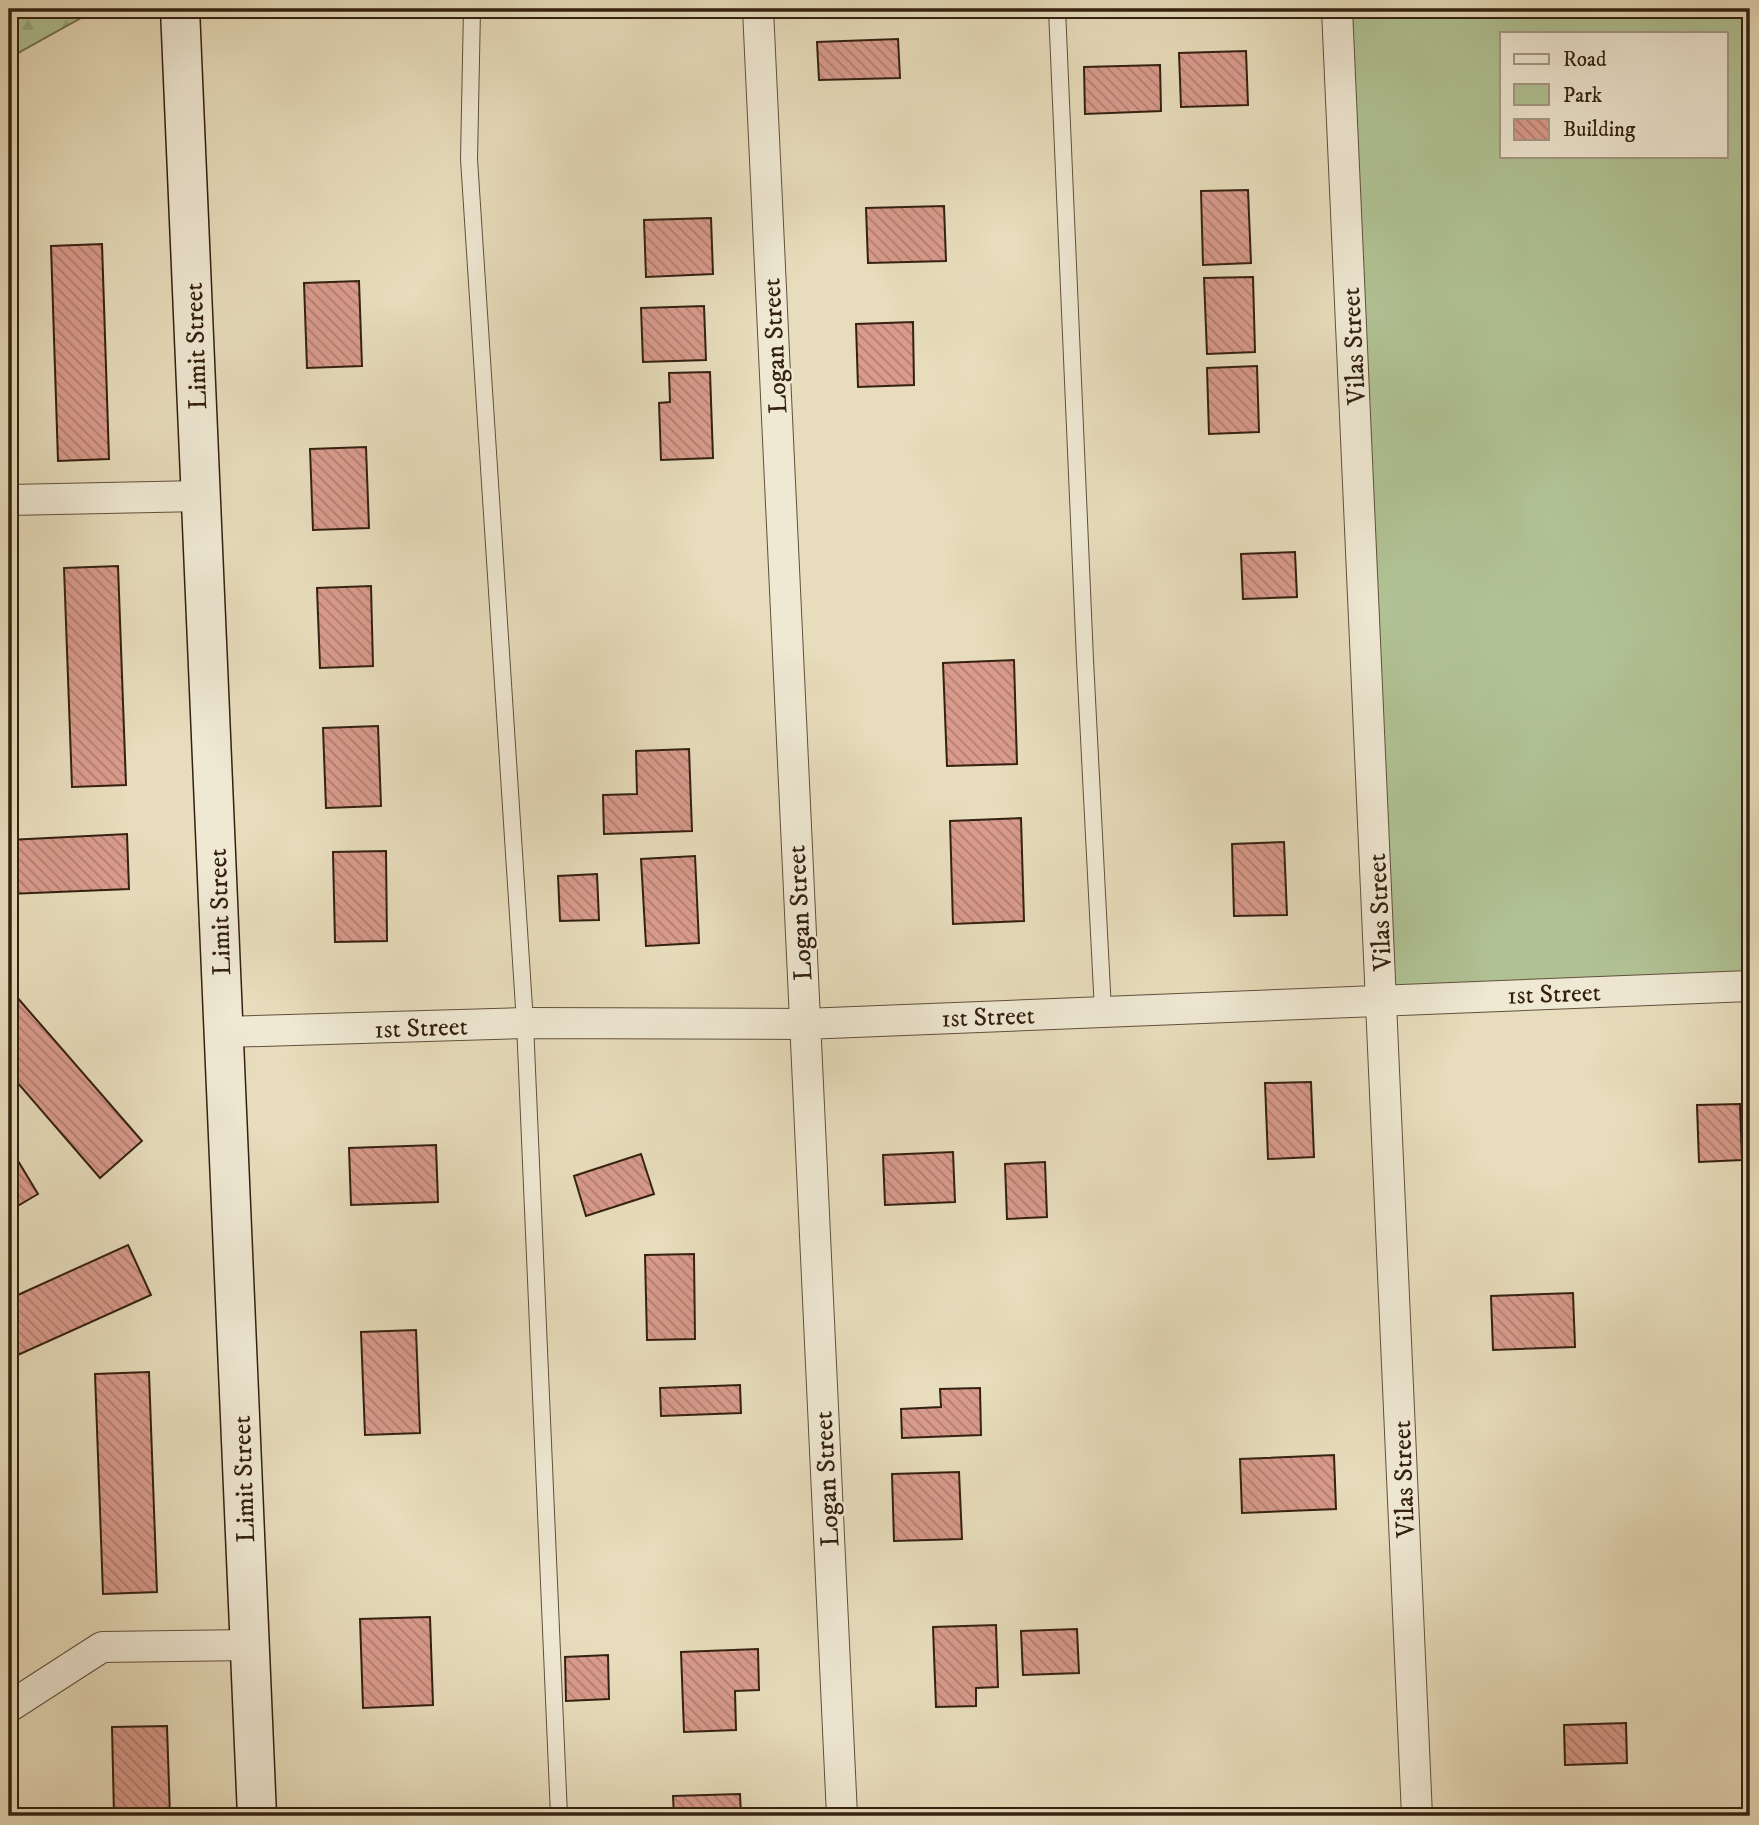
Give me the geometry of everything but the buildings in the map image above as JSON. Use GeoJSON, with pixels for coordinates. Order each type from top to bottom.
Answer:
{"type":"FeatureCollection","features":[{"type":"Feature","properties":{"kind":"street","name":"Limit Street"},"geometry":{"type":"LineString","coordinates":[[180,9],[257,1816]]}},
{"type":"Feature","properties":{"kind":"street","name":"Logan Street"},"geometry":{"type":"LineString","coordinates":[[758,9],[842,1816]]}},
{"type":"Feature","properties":{"kind":"street","name":"Vilas Street"},"geometry":{"type":"LineString","coordinates":[[1337,9],[1417,1816]]}},
{"type":"Feature","properties":{"kind":"street"},"geometry":{"type":"LineString","coordinates":[[9,500],[201,496]]}},
{"type":"Feature","properties":{"kind":"street","name":"1st Street"},"geometry":{"type":"LineString","coordinates":[[225,1032],[525,1023],[804,1024],[1750,986]]}},
{"type":"Feature","properties":{"kind":"street"},"geometry":{"type":"LineString","coordinates":[[9,1707],[102,1647],[250,1645]]}},
{"type":"Feature","properties":{"kind":"lane"},"geometry":{"type":"LineString","coordinates":[[472,9],[469,159],[525,1023],[559,1816]]}},
{"type":"Feature","properties":{"kind":"lane"},"geometry":{"type":"LineString","coordinates":[[1058,9],[1103,1011]]}},
{"type":"Feature","properties":{"kind":"green space"},"geometry":{"type":"Polygon","coordinates":[[[9,9],[97,9],[9,58],[9,9]]]}},
{"type":"Feature","properties":{"kind":"green space"},"geometry":{"type":"Polygon","coordinates":[[[1337,9],[1750,9],[1750,986],[1383,999],[1337,9]]]}}]}
